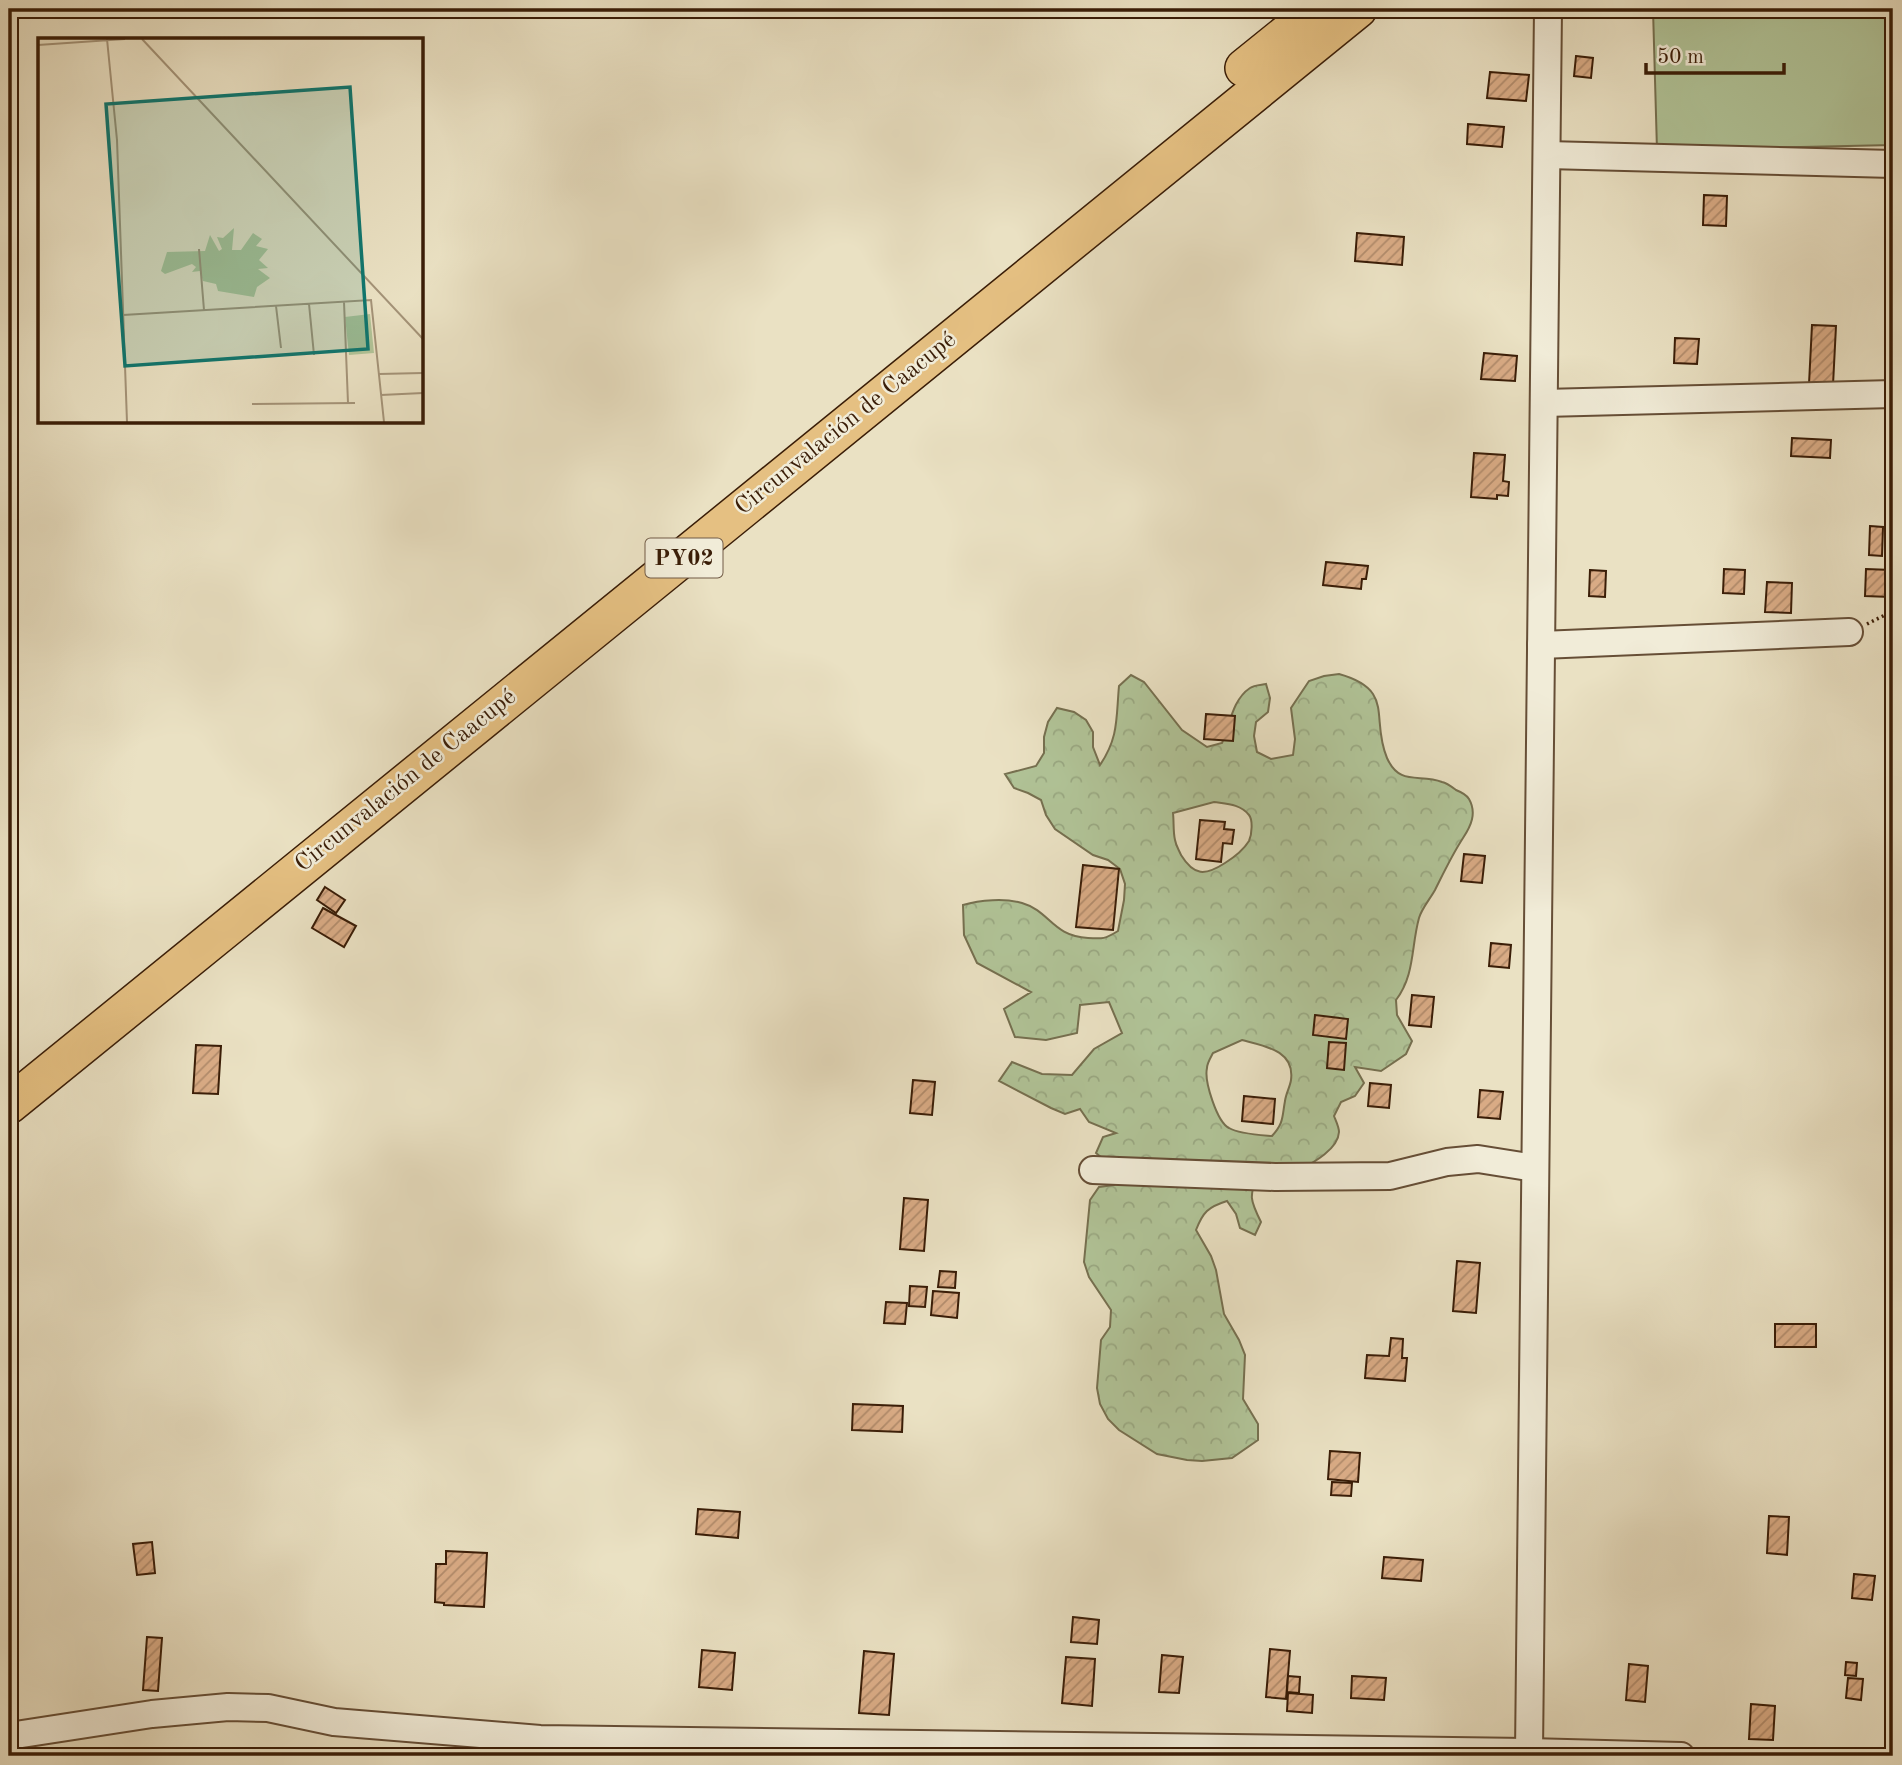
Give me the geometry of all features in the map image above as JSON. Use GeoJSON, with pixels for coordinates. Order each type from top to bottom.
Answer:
{"type":"FeatureCollection","features":[{"type":"Feature","properties":{"kind":"highway","name":"Circunvalación de Caacupé"},"geometry":{"type":"LineString","coordinates":[[9,1076],[351,801],[1317,9]]}},
{"type":"Feature","properties":{"kind":"highway","name":"Circunvalación de Caacupé"},"geometry":{"type":"LineString","coordinates":[[9,1105],[1358,9]]}},
{"type":"Feature","properties":{"kind":"street"},"geometry":{"type":"LineString","coordinates":[[1529,1752],[1548,9]]}},
{"type":"Feature","properties":{"kind":"street"},"geometry":{"type":"LineString","coordinates":[[1546,155],[1893,164]]}},
{"type":"Feature","properties":{"kind":"street"},"geometry":{"type":"LineString","coordinates":[[1544,402],[1893,394]]}},
{"type":"Feature","properties":{"kind":"street"},"geometry":{"type":"LineString","coordinates":[[1541,645],[1849,632]]}},
{"type":"Feature","properties":{"kind":"street"},"geometry":{"type":"LineString","coordinates":[[1093,1170],[1275,1177],[1390,1176],[1447,1162],[1478,1159],[1535,1168]]}},
{"type":"Feature","properties":{"kind":"street"},"geometry":{"type":"LineString","coordinates":[[9,1736],[152,1714],[228,1707],[268,1708],[334,1722],[540,1739],[1681,1756]]}},
{"type":"Feature","properties":{"kind":"path"},"geometry":{"type":"LineString","coordinates":[[1849,632],[1893,611]]}},
{"type":"Feature","properties":{"kind":"green space"},"geometry":{"type":"Polygon","coordinates":[[[1653,9],[1893,9],[1893,145],[1657,150],[1653,9]]]}},
{"type":"Feature","properties":{"kind":"green space"},"geometry":{"type":"Polygon","coordinates":[[[1339,674],[1368,688],[1375,697],[1382,744],[1392,767],[1404,776],[1434,780],[1463,793],[1468,797],[1473,809],[1472,819],[1419,918],[1410,971],[1396,1000],[1397,1015],[1412,1041],[1406,1054],[1381,1071],[1355,1067],[1364,1083],[1355,1096],[1341,1102],[1334,1116],[1339,1130],[1337,1140],[1326,1153],[1286,1178],[1257,1172],[1252,1197],[1261,1222],[1255,1235],[1240,1228],[1236,1214],[1227,1201],[1207,1211],[1196,1230],[1216,1270],[1224,1314],[1245,1355],[1243,1399],[1258,1424],[1258,1440],[1232,1458],[1187,1460],[1157,1454],[1119,1430],[1108,1419],[1100,1404],[1097,1388],[1101,1340],[1110,1327],[1111,1310],[1089,1277],[1084,1262],[1090,1200],[1099,1187],[1172,1167],[1144,1158],[1137,1172],[1108,1163],[1096,1153],[1103,1137],[1116,1133],[1089,1122],[1080,1109],[1065,1114],[999,1081],[1012,1062],[1042,1074],[1072,1075],[1094,1049],[1122,1033],[1109,1002],[1080,1005],[1077,1033],[1046,1040],[1015,1037],[1004,1009],[1031,992],[977,963],[964,935],[963,905],[992,900],[1015,901],[1031,907],[1066,933],[1076,936],[1101,938],[1118,931],[1125,884],[1120,869],[1108,860],[1093,855],[1055,829],[1041,800],[1014,788],[1005,774],[1036,766],[1044,753],[1048,722],[1057,708],[1074,712],[1086,720],[1093,732],[1093,747],[1100,765],[1114,736],[1119,686],[1131,675],[1144,682],[1182,730],[1207,747],[1222,743],[1235,706],[1244,693],[1252,687],[1266,684],[1270,698],[1268,712],[1256,722],[1254,736],[1257,752],[1271,759],[1293,755],[1295,739],[1291,708],[1309,681],[1339,674]],[[1214,802],[1173,813],[1174,837],[1181,855],[1191,867],[1200,872],[1212,870],[1231,859],[1247,844],[1251,835],[1251,820],[1245,811],[1233,805],[1214,802]],[[1242,1040],[1213,1053],[1209,1060],[1207,1082],[1212,1101],[1220,1118],[1229,1128],[1244,1133],[1272,1136],[1282,1120],[1291,1070],[1288,1062],[1276,1051],[1242,1040]]]}},
{"type":"Feature","properties":{"kind":"building"},"geometry":{"type":"Polygon","coordinates":[[[1576,56],[1593,58],[1591,78],[1574,76],[1576,56]]]}},
{"type":"Feature","properties":{"kind":"building"},"geometry":{"type":"Polygon","coordinates":[[[1490,72],[1529,75],[1526,101],[1487,98],[1490,72]]]}},
{"type":"Feature","properties":{"kind":"building"},"geometry":{"type":"Polygon","coordinates":[[[1468,124],[1504,127],[1502,147],[1467,144],[1468,124]]]}},
{"type":"Feature","properties":{"kind":"building"},"geometry":{"type":"Polygon","coordinates":[[[1704,195],[1727,196],[1726,226],[1703,225],[1704,195]]]}},
{"type":"Feature","properties":{"kind":"building"},"geometry":{"type":"Polygon","coordinates":[[[1357,233],[1404,237],[1402,265],[1355,261],[1357,233]]]}},
{"type":"Feature","properties":{"kind":"building"},"geometry":{"type":"Polygon","coordinates":[[[1812,325],[1836,326],[1833,385],[1809,384],[1812,325]]]}},
{"type":"Feature","properties":{"kind":"building"},"geometry":{"type":"Polygon","coordinates":[[[1675,338],[1699,339],[1697,364],[1674,363],[1675,338]]]}},
{"type":"Feature","properties":{"kind":"building"},"geometry":{"type":"Polygon","coordinates":[[[1484,353],[1517,356],[1515,381],[1481,379],[1484,353]]]}},
{"type":"Feature","properties":{"kind":"building"},"geometry":{"type":"Polygon","coordinates":[[[1792,438],[1831,440],[1830,458],[1791,456],[1792,438]]]}},
{"type":"Feature","properties":{"kind":"building"},"geometry":{"type":"Polygon","coordinates":[[[1474,453],[1505,455],[1503,481],[1509,482],[1508,496],[1497,495],[1497,499],[1471,497],[1474,453]]]}},
{"type":"Feature","properties":{"kind":"building"},"geometry":{"type":"Polygon","coordinates":[[[1870,526],[1883,527],[1882,556],[1869,555],[1870,526]]]}},
{"type":"Feature","properties":{"kind":"building"},"geometry":{"type":"Polygon","coordinates":[[[1326,562],[1368,566],[1361,589],[1323,585],[1326,562]]]}},
{"type":"Feature","properties":{"kind":"building"},"geometry":{"type":"Polygon","coordinates":[[[1724,569],[1745,570],[1744,594],[1723,593],[1724,569]]]}},
{"type":"Feature","properties":{"kind":"building"},"geometry":{"type":"Polygon","coordinates":[[[1866,569],[1891,570],[1890,597],[1865,596],[1866,569]]]}},
{"type":"Feature","properties":{"kind":"building"},"geometry":{"type":"Polygon","coordinates":[[[1590,570],[1606,571],[1605,597],[1589,596],[1590,570]]]}},
{"type":"Feature","properties":{"kind":"building"},"geometry":{"type":"Polygon","coordinates":[[[1767,582],[1792,583],[1791,613],[1765,612],[1767,582]]]}},
{"type":"Feature","properties":{"kind":"building"},"geometry":{"type":"Polygon","coordinates":[[[1206,714],[1235,716],[1233,741],[1204,739],[1206,714]]]}},
{"type":"Feature","properties":{"kind":"building"},"geometry":{"type":"Polygon","coordinates":[[[1200,820],[1225,822],[1224,829],[1234,830],[1232,844],[1223,843],[1221,862],[1196,859],[1200,820]]]}},
{"type":"Feature","properties":{"kind":"building"},"geometry":{"type":"Polygon","coordinates":[[[1464,854],[1485,856],[1482,883],[1461,881],[1464,854]]]}},
{"type":"Feature","properties":{"kind":"building"},"geometry":{"type":"Polygon","coordinates":[[[1083,865],[1119,869],[1113,930],[1076,927],[1083,865]]]}},
{"type":"Feature","properties":{"kind":"building"},"geometry":{"type":"Polygon","coordinates":[[[325,887],[345,900],[336,913],[317,900],[325,887]]]}},
{"type":"Feature","properties":{"kind":"building"},"geometry":{"type":"Polygon","coordinates":[[[323,908],[356,926],[344,947],[312,928],[323,908]]]}},
{"type":"Feature","properties":{"kind":"building"},"geometry":{"type":"Polygon","coordinates":[[[1491,943],[1511,945],[1509,968],[1489,966],[1491,943]]]}},
{"type":"Feature","properties":{"kind":"building"},"geometry":{"type":"Polygon","coordinates":[[[1412,995],[1434,997],[1431,1027],[1409,1025],[1412,995]]]}},
{"type":"Feature","properties":{"kind":"building"},"geometry":{"type":"Polygon","coordinates":[[[1315,1015],[1348,1019],[1346,1039],[1313,1035],[1315,1015]]]}},
{"type":"Feature","properties":{"kind":"building"},"geometry":{"type":"Polygon","coordinates":[[[1329,1042],[1346,1043],[1344,1070],[1327,1068],[1329,1042]]]}},
{"type":"Feature","properties":{"kind":"building"},"geometry":{"type":"Polygon","coordinates":[[[196,1045],[221,1046],[218,1094],[193,1093],[196,1045]]]}},
{"type":"Feature","properties":{"kind":"building"},"geometry":{"type":"Polygon","coordinates":[[[913,1080],[935,1082],[932,1115],[910,1113],[913,1080]]]}},
{"type":"Feature","properties":{"kind":"building"},"geometry":{"type":"Polygon","coordinates":[[[1370,1083],[1391,1085],[1389,1108],[1368,1106],[1370,1083]]]}},
{"type":"Feature","properties":{"kind":"building"},"geometry":{"type":"Polygon","coordinates":[[[1480,1090],[1503,1092],[1500,1119],[1478,1117],[1480,1090]]]}},
{"type":"Feature","properties":{"kind":"building"},"geometry":{"type":"Polygon","coordinates":[[[1244,1096],[1275,1099],[1273,1124],[1242,1121],[1244,1096]]]}},
{"type":"Feature","properties":{"kind":"building"},"geometry":{"type":"Polygon","coordinates":[[[904,1198],[928,1200],[924,1251],[900,1249],[904,1198]]]}},
{"type":"Feature","properties":{"kind":"building"},"geometry":{"type":"Polygon","coordinates":[[[1457,1261],[1480,1263],[1476,1313],[1453,1311],[1457,1261]]]}},
{"type":"Feature","properties":{"kind":"building"},"geometry":{"type":"Polygon","coordinates":[[[940,1271],[956,1272],[955,1288],[938,1287],[940,1271]]]}},
{"type":"Feature","properties":{"kind":"building"},"geometry":{"type":"Polygon","coordinates":[[[910,1286],[927,1287],[925,1307],[909,1306],[910,1286]]]}},
{"type":"Feature","properties":{"kind":"building"},"geometry":{"type":"Polygon","coordinates":[[[933,1291],[959,1293],[957,1318],[931,1315],[933,1291]]]}},
{"type":"Feature","properties":{"kind":"building"},"geometry":{"type":"Polygon","coordinates":[[[886,1302],[907,1303],[905,1324],[884,1323],[886,1302]]]}},
{"type":"Feature","properties":{"kind":"building"},"geometry":{"type":"Polygon","coordinates":[[[1775,1324],[1816,1324],[1816,1347],[1775,1347],[1775,1324]]]}},
{"type":"Feature","properties":{"kind":"building"},"geometry":{"type":"Polygon","coordinates":[[[1391,1338],[1403,1339],[1402,1358],[1407,1358],[1405,1381],[1365,1378],[1367,1355],[1389,1356],[1391,1338]]]}},
{"type":"Feature","properties":{"kind":"building"},"geometry":{"type":"Polygon","coordinates":[[[853,1404],[903,1406],[902,1432],[852,1430],[853,1404]]]}},
{"type":"Feature","properties":{"kind":"building"},"geometry":{"type":"Polygon","coordinates":[[[1330,1451],[1360,1453],[1358,1482],[1328,1479],[1330,1451]]]}},
{"type":"Feature","properties":{"kind":"building"},"geometry":{"type":"Polygon","coordinates":[[[1332,1482],[1352,1483],[1351,1496],[1331,1495],[1332,1482]]]}},
{"type":"Feature","properties":{"kind":"building"},"geometry":{"type":"Polygon","coordinates":[[[698,1509],[740,1512],[738,1538],[696,1534],[698,1509]]]}},
{"type":"Feature","properties":{"kind":"building"},"geometry":{"type":"Polygon","coordinates":[[[1769,1516],[1789,1517],[1787,1555],[1767,1553],[1769,1516]]]}},
{"type":"Feature","properties":{"kind":"building"},"geometry":{"type":"Polygon","coordinates":[[[152,1542],[155,1573],[137,1575],[133,1544],[152,1542]]]}},
{"type":"Feature","properties":{"kind":"building"},"geometry":{"type":"Polygon","coordinates":[[[446,1551],[487,1553],[484,1607],[435,1602],[436,1564],[446,1564],[446,1551]]]}},
{"type":"Feature","properties":{"kind":"building"},"geometry":{"type":"Polygon","coordinates":[[[1384,1557],[1423,1560],[1421,1581],[1382,1578],[1384,1557]]]}},
{"type":"Feature","properties":{"kind":"building"},"geometry":{"type":"Polygon","coordinates":[[[1854,1574],[1875,1576],[1872,1600],[1852,1598],[1854,1574]]]}},
{"type":"Feature","properties":{"kind":"building"},"geometry":{"type":"Polygon","coordinates":[[[1073,1617],[1099,1620],[1097,1644],[1071,1642],[1073,1617]]]}},
{"type":"Feature","properties":{"kind":"building"},"geometry":{"type":"Polygon","coordinates":[[[147,1637],[162,1638],[158,1691],[143,1690],[147,1637]]]}},
{"type":"Feature","properties":{"kind":"building"},"geometry":{"type":"Polygon","coordinates":[[[1270,1649],[1290,1651],[1286,1699],[1266,1697],[1270,1649]]]}},
{"type":"Feature","properties":{"kind":"building"},"geometry":{"type":"Polygon","coordinates":[[[702,1650],[735,1653],[732,1690],[699,1687],[702,1650]]]}},
{"type":"Feature","properties":{"kind":"building"},"geometry":{"type":"Polygon","coordinates":[[[864,1651],[894,1654],[889,1715],[859,1713],[864,1651]]]}},
{"type":"Feature","properties":{"kind":"building"},"geometry":{"type":"Polygon","coordinates":[[[1162,1655],[1183,1657],[1179,1693],[1159,1692],[1162,1655]]]}},
{"type":"Feature","properties":{"kind":"building"},"geometry":{"type":"Polygon","coordinates":[[[1066,1657],[1095,1659],[1092,1706],[1062,1703],[1066,1657]]]}},
{"type":"Feature","properties":{"kind":"building"},"geometry":{"type":"Polygon","coordinates":[[[1846,1662],[1857,1663],[1856,1676],[1845,1675],[1846,1662]]]}},
{"type":"Feature","properties":{"kind":"building"},"geometry":{"type":"Polygon","coordinates":[[[1629,1664],[1648,1666],[1645,1702],[1626,1700],[1629,1664]]]}},
{"type":"Feature","properties":{"kind":"building"},"geometry":{"type":"Polygon","coordinates":[[[1288,1676],[1300,1677],[1299,1693],[1287,1692],[1288,1676]]]}},
{"type":"Feature","properties":{"kind":"building"},"geometry":{"type":"Polygon","coordinates":[[[1352,1676],[1386,1678],[1384,1700],[1351,1698],[1352,1676]]]}},
{"type":"Feature","properties":{"kind":"building"},"geometry":{"type":"Polygon","coordinates":[[[1848,1678],[1863,1679],[1861,1700],[1846,1698],[1848,1678]]]}},
{"type":"Feature","properties":{"kind":"building"},"geometry":{"type":"Polygon","coordinates":[[[1889,1687],[1893,1688],[1893,1717],[1886,1717],[1889,1687]]]}},
{"type":"Feature","properties":{"kind":"building"},"geometry":{"type":"Polygon","coordinates":[[[1288,1693],[1313,1695],[1312,1713],[1287,1711],[1288,1693]]]}},
{"type":"Feature","properties":{"kind":"building"},"geometry":{"type":"Polygon","coordinates":[[[1751,1704],[1775,1706],[1773,1740],[1749,1739],[1751,1704]]]}}]}
